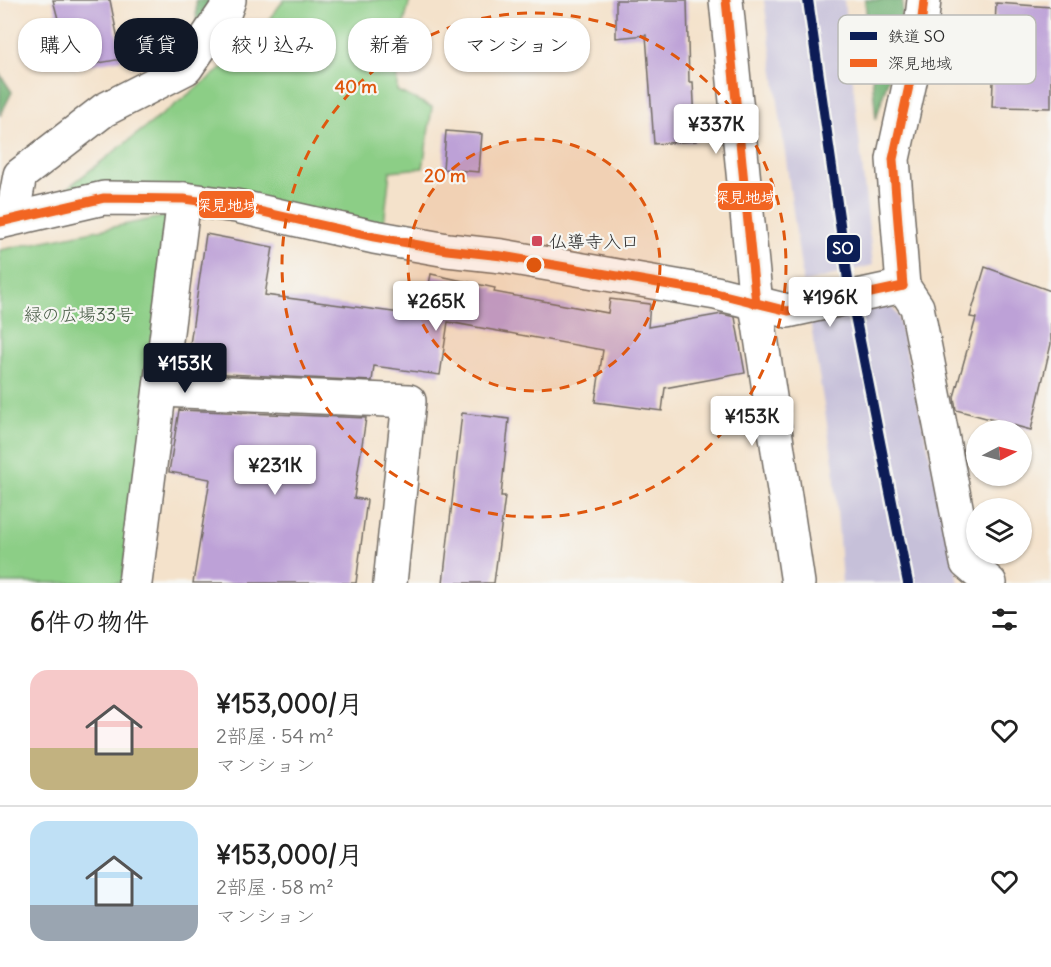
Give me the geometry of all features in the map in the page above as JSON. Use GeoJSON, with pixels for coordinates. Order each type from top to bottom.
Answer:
{"type":"FeatureCollection","features":[{"type":"Feature","properties":{"kind":"street"},"geometry":{"type":"LineString","coordinates":[[229,0],[225,11],[186,68],[104,110],[20,175],[6,220],[104,198],[184,199],[236,206],[426,246],[513,258],[704,291],[788,311],[903,286]]}},
{"type":"Feature","properties":{"kind":"street"},"geometry":{"type":"LineString","coordinates":[[726,0],[756,304],[798,583]]}},
{"type":"Feature","properties":{"kind":"street"},"geometry":{"type":"LineString","coordinates":[[922,15],[924,0]]}},
{"type":"Feature","properties":{"kind":"street"},"geometry":{"type":"LineString","coordinates":[[909,84],[893,159],[903,286],[917,307],[967,563],[990,583]]}},
{"type":"Feature","properties":{"kind":"street"},"geometry":{"type":"LineString","coordinates":[[135,583],[184,199]]}},
{"type":"Feature","properties":{"kind":"street"},"geometry":{"type":"LineString","coordinates":[[160,390],[409,401],[390,583]]}},
{"type":"Feature","properties":{"kind":"shaded area"},"geometry":{"type":"Polygon","coordinates":[[[764,0],[844,0],[846,15],[838,15],[838,84],[853,84],[873,265],[803,283],[764,0]]]}},
{"type":"Feature","properties":{"kind":"shaded area"},"geometry":{"type":"Polygon","coordinates":[[[888,301],[898,316],[959,583],[842,583],[834,467],[810,320],[888,301]]]}},
{"type":"Feature","properties":{"kind":"green space"},"geometry":{"type":"Polygon","coordinates":[[[196,0],[211,0],[198,37],[196,0]]]}},
{"type":"Feature","properties":{"kind":"green space"},"geometry":{"type":"Polygon","coordinates":[[[284,0],[410,0],[405,18],[348,18],[348,72],[396,72],[397,91],[432,107],[423,168],[390,171],[384,224],[57,196],[217,72],[336,72],[336,18],[270,18],[284,0]]]}},
{"type":"Feature","properties":{"kind":"green space"},"geometry":{"type":"Polygon","coordinates":[[[865,0],[903,0],[901,15],[866,15],[865,0]]]}},
{"type":"Feature","properties":{"kind":"green space"},"geometry":{"type":"Polygon","coordinates":[[[0,74],[12,92],[0,116],[0,74]]]}},
{"type":"Feature","properties":{"kind":"green space"},"geometry":{"type":"Polygon","coordinates":[[[873,84],[887,84],[876,119],[873,84]]]}},
{"type":"Feature","properties":{"kind":"green space","name":"緑の広場33号"},"geometry":{"type":"Polygon","coordinates":[[[172,215],[122,583],[0,583],[0,250],[172,215]]]}},
{"type":"Feature","properties":{"kind":"building"},"geometry":{"type":"Polygon","coordinates":[[[53,0],[110,0],[114,20],[114,60],[102,63],[102,18],[58,18],[53,0]]]}},
{"type":"Feature","properties":{"kind":"building"},"geometry":{"type":"Polygon","coordinates":[[[616,0],[687,0],[689,82],[693,82],[696,141],[654,144],[646,35],[616,38],[616,0]]]}},
{"type":"Feature","properties":{"kind":"building"},"geometry":{"type":"Polygon","coordinates":[[[996,3],[1051,7],[1051,108],[992,107],[993,84],[1036,84],[1036,15],[996,15],[996,3]]]}},
{"type":"Feature","properties":{"kind":"building"},"geometry":{"type":"Polygon","coordinates":[[[446,131],[482,134],[479,172],[443,169],[446,131]]]}},
{"type":"Feature","properties":{"kind":"building"},"geometry":{"type":"Polygon","coordinates":[[[206,234],[273,247],[265,295],[423,316],[431,274],[495,288],[494,292],[608,313],[610,299],[650,304],[648,327],[722,314],[735,317],[745,373],[665,388],[662,411],[595,402],[603,350],[448,322],[440,375],[374,366],[372,381],[186,372],[206,234]]]}},
{"type":"Feature","properties":{"kind":"building"},"geometry":{"type":"Polygon","coordinates":[[[985,267],[1051,291],[1051,344],[1032,426],[1032,420],[994,420],[956,410],[954,397],[976,318],[970,317],[985,267]]]}},
{"type":"Feature","properties":{"kind":"building"},"geometry":{"type":"Polygon","coordinates":[[[179,410],[366,418],[354,498],[367,500],[356,583],[193,583],[210,479],[169,472],[179,410]]]}},
{"type":"Feature","properties":{"kind":"building"},"geometry":{"type":"Polygon","coordinates":[[[462,413],[509,419],[501,496],[505,496],[494,583],[443,583],[462,413]]]}},
{"type":"Feature","properties":{"kind":"rail line","name":"SO"},"geometry":{"type":"LineString","coordinates":[[808,0],[848,280],[908,583]]}},
{"type":"Feature","properties":{"kind":"transit line","name":"深見地域"},"geometry":{"type":"LineString","coordinates":[[726,0],[756,304]]}},
{"type":"Feature","properties":{"kind":"transit line","name":"深見地域"},"geometry":{"type":"LineString","coordinates":[[922,15],[924,0]]}},
{"type":"Feature","properties":{"kind":"transit line","name":"深見地域"},"geometry":{"type":"LineString","coordinates":[[903,286],[893,159],[909,84]]}},
{"type":"Feature","properties":{"kind":"transit line","name":"深見地域"},"geometry":{"type":"LineString","coordinates":[[0,222],[104,198],[184,199],[236,206],[374,237],[447,250],[502,256],[716,293],[788,311],[903,286]]}},
{"type":"Feature","properties":{"kind":"place","name":"仏導寺入口"},"geometry":{"type":"Point","coordinates":[537,241]}}]}
